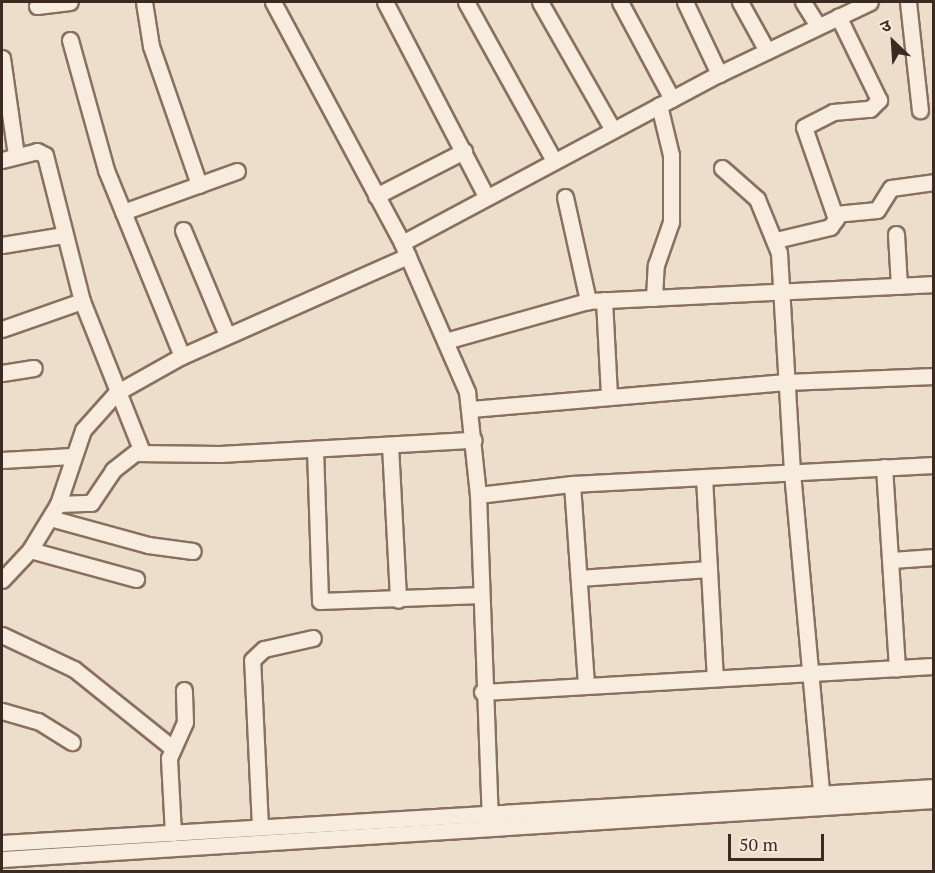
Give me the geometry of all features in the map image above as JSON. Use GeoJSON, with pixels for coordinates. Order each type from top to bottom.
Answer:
{"type":"FeatureCollection","features":[{"type":"Feature","properties":{"kind":"street"},"geometry":{"type":"LineString","coordinates":[[37,6],[70,2]]}},
{"type":"Feature","properties":{"kind":"street"},"geometry":{"type":"LineString","coordinates":[[144,2],[151,46],[199,185]]}},
{"type":"Feature","properties":{"kind":"street"},"geometry":{"type":"LineString","coordinates":[[273,2],[405,250],[449,340],[471,409],[478,495],[482,692],[490,820]]}},
{"type":"Feature","properties":{"kind":"street"},"geometry":{"type":"LineString","coordinates":[[385,2],[486,196]]}},
{"type":"Feature","properties":{"kind":"street"},"geometry":{"type":"LineString","coordinates":[[466,2],[554,161]]}},
{"type":"Feature","properties":{"kind":"street"},"geometry":{"type":"LineString","coordinates":[[540,2],[613,130]]}},
{"type":"Feature","properties":{"kind":"street"},"geometry":{"type":"LineString","coordinates":[[620,2],[665,102],[671,155],[671,229],[656,265],[654,298]]}},
{"type":"Feature","properties":{"kind":"street"},"geometry":{"type":"LineString","coordinates":[[685,2],[719,74]]}},
{"type":"Feature","properties":{"kind":"street"},"geometry":{"type":"LineString","coordinates":[[740,2],[767,51]]}},
{"type":"Feature","properties":{"kind":"street"},"geometry":{"type":"LineString","coordinates":[[803,2],[818,26]]}},
{"type":"Feature","properties":{"kind":"street"},"geometry":{"type":"LineString","coordinates":[[2,580],[30,550],[58,504],[63,456],[116,393],[182,356],[405,250],[486,196],[719,74],[870,2]]}},
{"type":"Feature","properties":{"kind":"street"},"geometry":{"type":"LineString","coordinates":[[908,2],[920,110]]}},
{"type":"Feature","properties":{"kind":"street"},"geometry":{"type":"LineString","coordinates":[[776,240],[830,227],[835,214],[804,127],[833,112],[870,109],[879,96],[838,16]]}},
{"type":"Feature","properties":{"kind":"street"},"geometry":{"type":"LineString","coordinates":[[70,40],[123,212],[182,356]]}},
{"type":"Feature","properties":{"kind":"street"},"geometry":{"type":"LineString","coordinates":[[2,58],[9,157],[37,151],[45,156],[82,301],[116,393],[141,452]]}},
{"type":"Feature","properties":{"kind":"street"},"geometry":{"type":"LineString","coordinates":[[376,196],[464,151]]}},
{"type":"Feature","properties":{"kind":"street"},"geometry":{"type":"LineString","coordinates":[[722,168],[757,199],[776,240],[808,674],[822,800]]}},
{"type":"Feature","properties":{"kind":"street"},"geometry":{"type":"LineString","coordinates":[[123,212],[237,171]]}},
{"type":"Feature","properties":{"kind":"street"},"geometry":{"type":"LineString","coordinates":[[835,214],[877,210],[891,188],[933,182]]}},
{"type":"Feature","properties":{"kind":"street"},"geometry":{"type":"LineString","coordinates":[[565,197],[588,301]]}},
{"type":"Feature","properties":{"kind":"street"},"geometry":{"type":"LineString","coordinates":[[183,230],[227,335]]}},
{"type":"Feature","properties":{"kind":"street"},"geometry":{"type":"LineString","coordinates":[[896,234],[899,286]]}},
{"type":"Feature","properties":{"kind":"street"},"geometry":{"type":"LineString","coordinates":[[2,245],[64,235]]}},
{"type":"Feature","properties":{"kind":"street"},"geometry":{"type":"LineString","coordinates":[[449,340],[588,301],[933,284]]}},
{"type":"Feature","properties":{"kind":"street"},"geometry":{"type":"LineString","coordinates":[[604,300],[609,397]]}},
{"type":"Feature","properties":{"kind":"street"},"geometry":{"type":"LineString","coordinates":[[2,329],[82,301]]}},
{"type":"Feature","properties":{"kind":"street"},"geometry":{"type":"LineString","coordinates":[[2,373],[34,368]]}},
{"type":"Feature","properties":{"kind":"street"},"geometry":{"type":"LineString","coordinates":[[471,409],[786,382],[933,376]]}},
{"type":"Feature","properties":{"kind":"street"},"geometry":{"type":"LineString","coordinates":[[58,504],[92,503],[122,460],[141,452],[315,449],[474,440]]}},
{"type":"Feature","properties":{"kind":"street"},"geometry":{"type":"LineString","coordinates":[[390,445],[398,600]]}},
{"type":"Feature","properties":{"kind":"street"},"geometry":{"type":"LineString","coordinates":[[315,449],[320,601],[398,600],[481,595]]}},
{"type":"Feature","properties":{"kind":"street"},"geometry":{"type":"LineString","coordinates":[[2,459],[63,456]]}},
{"type":"Feature","properties":{"kind":"street"},"geometry":{"type":"LineString","coordinates":[[478,495],[572,484],[933,465]]}},
{"type":"Feature","properties":{"kind":"street"},"geometry":{"type":"LineString","coordinates":[[884,467],[892,560],[897,669]]}},
{"type":"Feature","properties":{"kind":"street"},"geometry":{"type":"LineString","coordinates":[[704,477],[715,677]]}},
{"type":"Feature","properties":{"kind":"street"},"geometry":{"type":"LineString","coordinates":[[572,484],[586,684]]}},
{"type":"Feature","properties":{"kind":"street"},"geometry":{"type":"LineString","coordinates":[[50,518],[148,545],[193,551]]}},
{"type":"Feature","properties":{"kind":"street"},"geometry":{"type":"LineString","coordinates":[[30,550],[136,579]]}},
{"type":"Feature","properties":{"kind":"street"},"geometry":{"type":"LineString","coordinates":[[892,560],[933,557]]}},
{"type":"Feature","properties":{"kind":"street"},"geometry":{"type":"LineString","coordinates":[[579,578],[709,569]]}},
{"type":"Feature","properties":{"kind":"street"},"geometry":{"type":"LineString","coordinates":[[2,635],[74,669],[171,747]]}},
{"type":"Feature","properties":{"kind":"street"},"geometry":{"type":"LineString","coordinates":[[260,828],[252,660],[264,649],[313,638]]}},
{"type":"Feature","properties":{"kind":"street"},"geometry":{"type":"LineString","coordinates":[[482,692],[586,684],[933,666]]}},
{"type":"Feature","properties":{"kind":"street"},"geometry":{"type":"LineString","coordinates":[[184,690],[184,722],[171,747],[180,833],[188,848]]}},
{"type":"Feature","properties":{"kind":"street"},"geometry":{"type":"LineString","coordinates":[[2,711],[38,721],[72,742]]}},
{"type":"Feature","properties":{"kind":"street"},"geometry":{"type":"LineString","coordinates":[[2,859],[21,865],[400,826],[822,800],[933,787]]}},
{"type":"Feature","properties":{"kind":"street"},"geometry":{"type":"LineString","coordinates":[[822,800],[933,800]]}},
{"type":"Feature","properties":{"kind":"street"},"geometry":{"type":"LineString","coordinates":[[2,843],[260,828],[400,826]]}},
{"type":"Feature","properties":{"kind":"street"},"geometry":{"type":"LineString","coordinates":[[20,842],[21,865]]}}]}
